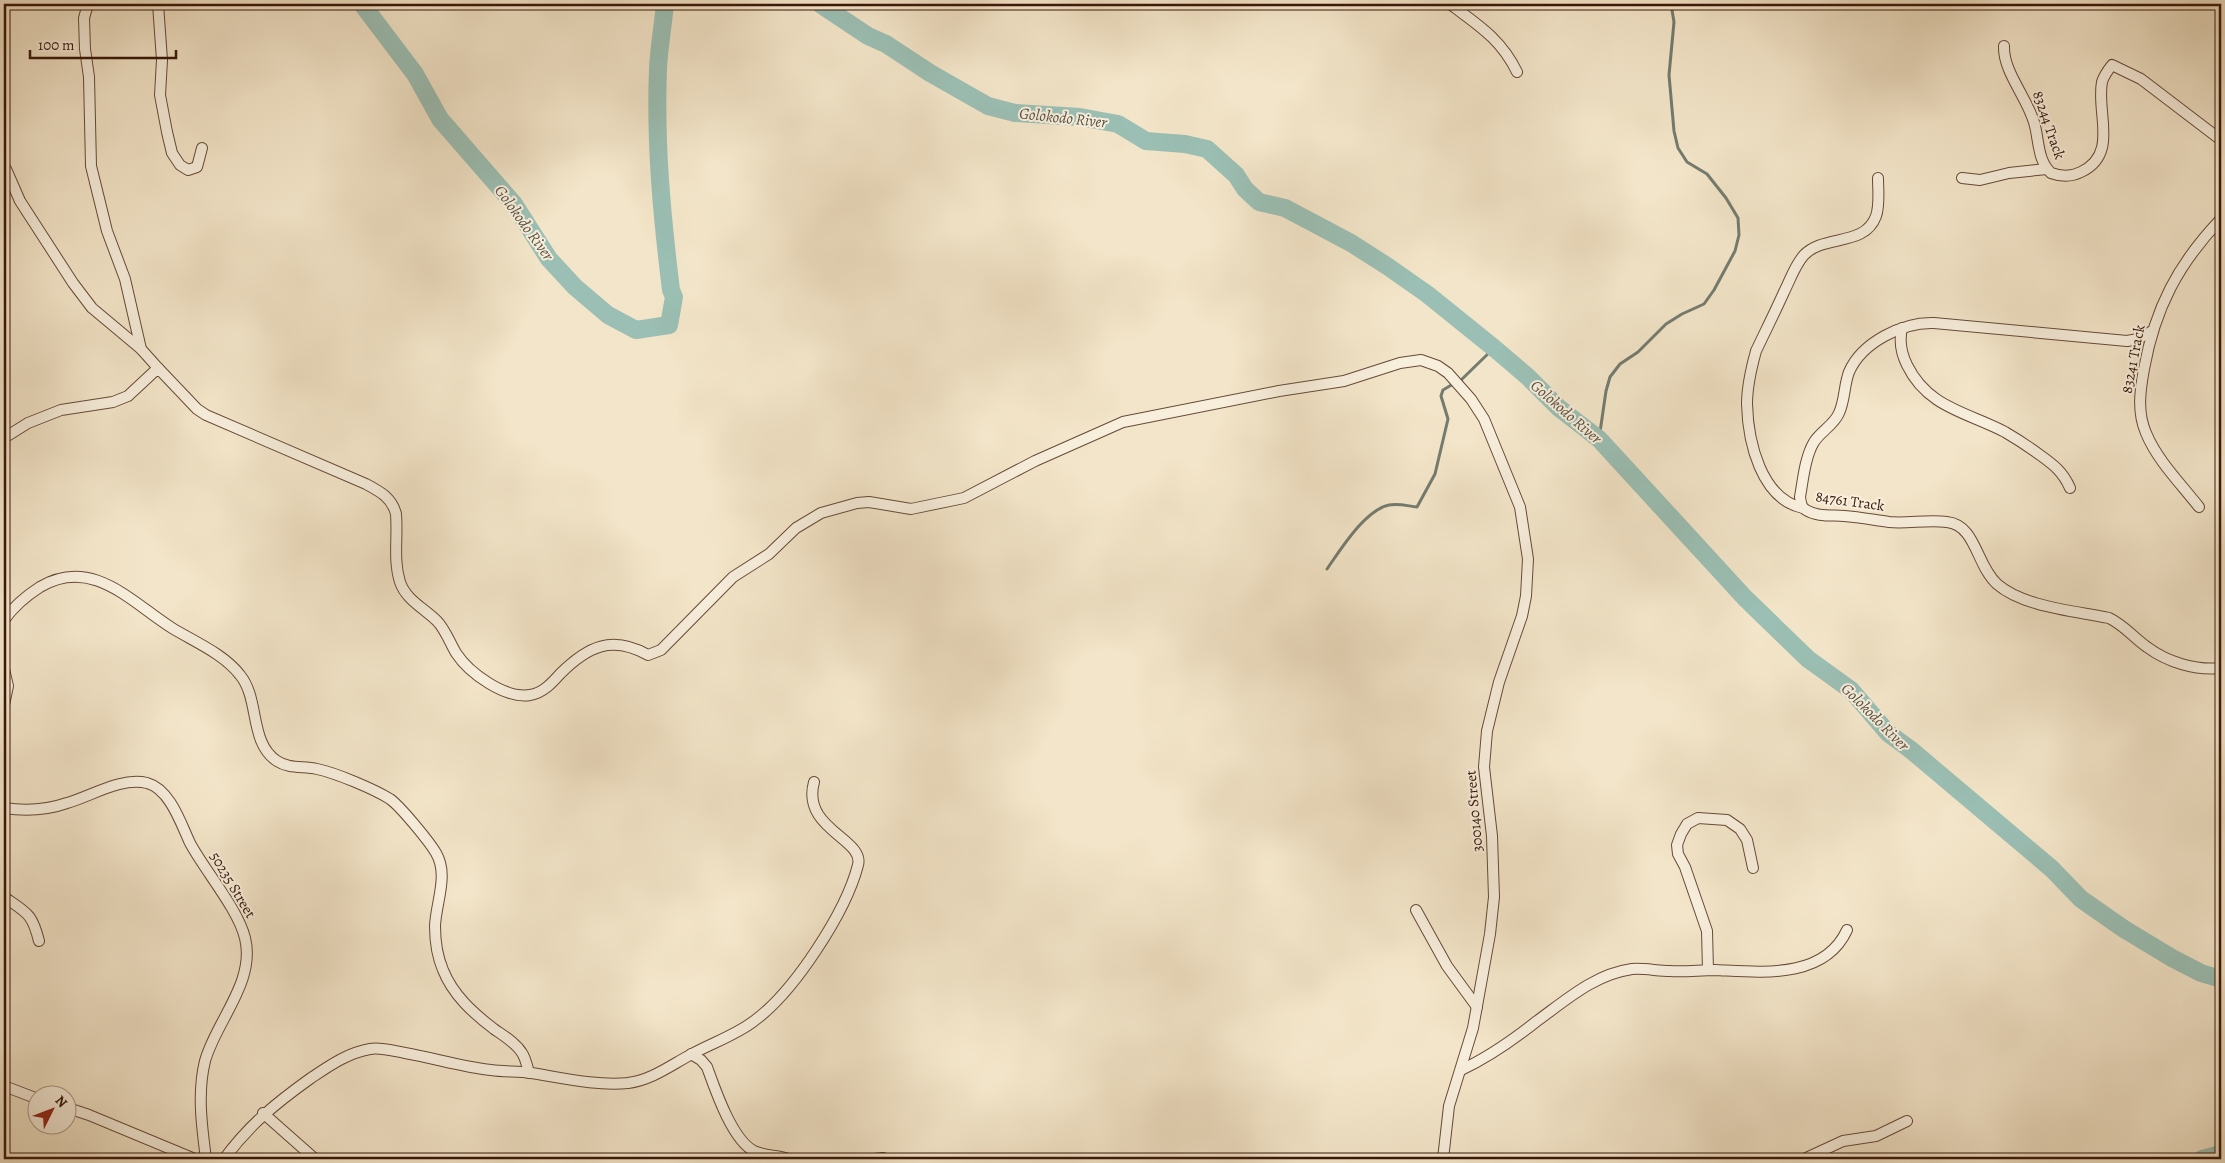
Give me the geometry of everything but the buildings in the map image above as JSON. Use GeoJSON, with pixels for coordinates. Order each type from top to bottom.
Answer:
{"type":"FeatureCollection","features":[{"type":"Feature","properties":{"kind":"street"},"geometry":{"type":"LineString","coordinates":[[88,4],[84,18],[89,77],[91,166],[106,231],[125,279],[141,349]]}},
{"type":"Feature","properties":{"kind":"street"},"geometry":{"type":"LineString","coordinates":[[158,4],[162,60],[160,95],[172,153],[180,166],[188,170],[196,167],[200,160],[202,148]]}},
{"type":"Feature","properties":{"kind":"street"},"geometry":{"type":"LineString","coordinates":[[1450,4],[1495,39],[1509,56],[1517,72]]}},
{"type":"Feature","properties":{"kind":"street","name":"83244 Track"},"geometry":{"type":"LineString","coordinates":[[2004,46],[2006,64],[2028,106],[2035,124],[2041,158],[2047,169],[2057,176],[2067,177],[2078,174],[2092,166],[2100,155],[2103,129],[2101,91],[2103,80],[2112,65],[2141,79],[2221,140]]}},
{"type":"Feature","properties":{"kind":"street","name":"300140 Street"},"geometry":{"type":"LineString","coordinates":[[6,169],[20,201],[73,283],[92,308],[141,349],[197,409],[206,415],[366,484],[388,498],[394,506],[396,514],[396,567],[405,592],[437,621],[456,653],[474,673],[487,682],[519,695],[535,694],[542,690],[582,655],[593,648],[622,644],[648,655],[661,650],[733,577],[769,554],[796,528],[821,512],[869,502],[911,509],[964,498],[1035,461],[1122,422],[1279,391],[1344,381],[1400,363],[1428,361],[1448,373],[1471,399],[1484,419],[1520,507],[1528,559],[1526,596],[1522,616],[1499,682],[1486,740],[1485,788],[1492,836],[1494,881],[1490,934],[1478,1007],[1449,1106],[1443,1159]]}},
{"type":"Feature","properties":{"kind":"street"},"geometry":{"type":"LineString","coordinates":[[1962,178],[1980,180],[2009,173],[2047,169]]}},
{"type":"Feature","properties":{"kind":"street"},"geometry":{"type":"LineString","coordinates":[[1803,508],[1792,506],[1778,494],[1762,472],[1749,426],[1748,387],[1752,365],[1756,351],[1804,255],[1826,242],[1855,236],[1864,232],[1872,224],[1876,216],[1878,204],[1878,178]]}},
{"type":"Feature","properties":{"kind":"street","name":"83241 Track"},"geometry":{"type":"LineString","coordinates":[[2199,507],[2154,447],[2141,420],[2141,390],[2152,331],[2166,295],[2184,263],[2203,238],[2221,219]]}},
{"type":"Feature","properties":{"kind":"street","name":"84761 Track"},"geometry":{"type":"LineString","coordinates":[[2152,331],[2142,338],[2127,341],[1924,323],[1902,328],[1868,347],[1852,366],[1839,414],[1815,441],[1810,451],[1800,497],[1803,508],[1815,514],[1869,518],[1888,522],[1945,521],[1956,523],[1969,536],[1982,566],[2008,592],[2032,602],[2109,618],[2118,622],[2147,648],[2163,657],[2198,669],[2221,668]]}},
{"type":"Feature","properties":{"kind":"street"},"geometry":{"type":"LineString","coordinates":[[1902,328],[1900,343],[1905,360],[1922,389],[1951,409],[2005,432],[2029,447],[2060,470],[2070,488]]}},
{"type":"Feature","properties":{"kind":"street"},"geometry":{"type":"LineString","coordinates":[[4,438],[28,422],[52,413],[113,402],[128,396],[158,368]]}},
{"type":"Feature","properties":{"kind":"street"},"geometry":{"type":"LineString","coordinates":[[4,620],[12,608],[29,594],[61,576],[93,578],[107,584],[211,651],[240,674],[251,694],[258,732],[263,744],[275,760],[293,767],[315,769],[330,773],[389,799],[399,808],[435,852],[440,863],[442,882],[435,925],[436,942],[444,972],[451,986],[479,1017],[518,1048],[523,1055],[528,1073]]}},
{"type":"Feature","properties":{"kind":"street"},"geometry":{"type":"LineString","coordinates":[[4,669],[8,686],[4,705]]}},
{"type":"Feature","properties":{"kind":"street","name":"50235 Street"},"geometry":{"type":"LineString","coordinates":[[4,808],[17,810],[56,807],[117,785],[132,782],[148,783],[160,791],[168,800],[245,937],[246,962],[236,994],[211,1045],[202,1076],[201,1113],[206,1159]]}},
{"type":"Feature","properties":{"kind":"street"},"geometry":{"type":"LineString","coordinates":[[224,1159],[263,1113],[327,1067],[348,1056],[368,1049],[390,1050],[490,1070],[528,1073],[582,1081],[628,1083],[652,1076],[753,1022],[777,1001],[823,940],[851,885],[859,862],[856,852],[833,831],[814,808],[811,798],[814,782]]}},
{"type":"Feature","properties":{"kind":"street"},"geometry":{"type":"LineString","coordinates":[[1708,970],[1707,931],[1685,867],[1678,854],[1677,845],[1681,834],[1687,824],[1698,818],[1727,820],[1740,829],[1747,840],[1753,868]]}},
{"type":"Feature","properties":{"kind":"street"},"geometry":{"type":"LineString","coordinates":[[4,897],[28,915],[34,922],[39,941]]}},
{"type":"Feature","properties":{"kind":"street"},"geometry":{"type":"LineString","coordinates":[[1416,910],[1447,966],[1478,1007]]}},
{"type":"Feature","properties":{"kind":"street"},"geometry":{"type":"LineString","coordinates":[[1461,1070],[1483,1060],[1584,987],[1611,974],[1633,969],[1673,972],[1708,970],[1758,973],[1792,969],[1822,958],[1834,950],[1842,941],[1847,930]]}},
{"type":"Feature","properties":{"kind":"street"},"geometry":{"type":"LineString","coordinates":[[691,1054],[701,1060],[707,1067],[733,1127],[747,1145],[755,1151],[789,1159]]}},
{"type":"Feature","properties":{"kind":"street"},"geometry":{"type":"LineString","coordinates":[[4,1086],[28,1094]]}},
{"type":"Feature","properties":{"kind":"street"},"geometry":{"type":"LineString","coordinates":[[78,1111],[195,1159]]}},
{"type":"Feature","properties":{"kind":"street"},"geometry":{"type":"LineString","coordinates":[[263,1113],[315,1159]]}},
{"type":"Feature","properties":{"kind":"street"},"geometry":{"type":"LineString","coordinates":[[1804,1159],[1843,1141],[1876,1136],[1907,1121]]}},
{"type":"Feature","properties":{"kind":"waterway","name":"Golokodo River"},"geometry":{"type":"LineString","coordinates":[[362,4],[415,74],[440,119],[514,204],[549,259],[575,287],[608,315],[636,330],[669,325],[674,297],[671,290],[660,180],[657,97],[665,4]]}},
{"type":"Feature","properties":{"kind":"waterway","name":"Golokodo River"},"geometry":{"type":"LineString","coordinates":[[820,4],[868,36],[886,44],[930,73],[988,106],[1015,113],[1080,117],[1118,124],[1146,141],[1185,144],[1207,149],[1236,175],[1245,189],[1259,202],[1285,208],[1351,243],[1387,266],[1427,294],[1494,348],[1528,377],[1559,408],[1599,439],[1745,598],[1808,659],[1851,690],[1888,733],[1911,750],[2052,869],[2081,899],[2124,929],[2172,958],[2201,973],[2221,979]]}},
{"type":"Feature","properties":{"kind":"waterway"},"geometry":{"type":"LineString","coordinates":[[1599,439],[1610,377],[1620,364],[1638,352],[1666,324],[1704,304],[1714,290],[1735,251],[1739,235],[1738,218],[1726,198],[1707,174],[1687,162],[1678,148],[1674,131],[1669,75],[1674,22],[1671,4]]}},
{"type":"Feature","properties":{"kind":"waterway"},"geometry":{"type":"LineString","coordinates":[[1459,382],[1494,348]]}},
{"type":"Feature","properties":{"kind":"waterway"},"geometry":{"type":"LineString","coordinates":[[1327,569],[1346,541],[1371,514],[1389,505],[1399,504],[1417,507],[1435,474],[1448,419],[1441,396],[1443,390],[1453,384]]}},
{"type":"Feature","properties":{"kind":"waterway","name":"Golokodo River"},"geometry":{"type":"LineString","coordinates":[[2202,1159],[2221,1154]]}}]}
